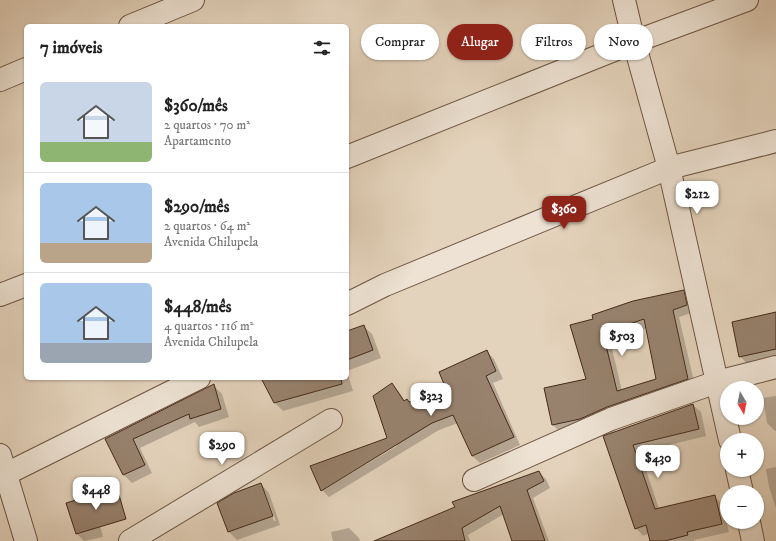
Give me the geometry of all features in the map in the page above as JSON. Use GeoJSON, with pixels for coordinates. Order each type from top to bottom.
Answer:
{"type":"FeatureCollection","features":[{"type":"Feature","properties":{"kind":"street"},"geometry":{"type":"LineString","coordinates":[[135,24],[193,0]]}},
{"type":"Feature","properties":{"kind":"street"},"geometry":{"type":"LineString","coordinates":[[624,0],[630,24]]}},
{"type":"Feature","properties":{"kind":"street"},"geometry":{"type":"LineString","coordinates":[[653,35],[746,0]]}},
{"type":"Feature","properties":{"kind":"street"},"geometry":{"type":"LineString","coordinates":[[349,156],[594,58]]}},
{"type":"Feature","properties":{"kind":"street"},"geometry":{"type":"LineString","coordinates":[[639,60],[670,168],[728,433]]}},
{"type":"Feature","properties":{"kind":"street"},"geometry":{"type":"LineString","coordinates":[[0,80],[24,70]]}},
{"type":"Feature","properties":{"kind":"street"},"geometry":{"type":"LineString","coordinates":[[349,303],[385,285],[670,168],[776,141]]}},
{"type":"Feature","properties":{"kind":"street"},"geometry":{"type":"LineString","coordinates":[[0,295],[24,286]]}},
{"type":"Feature","properties":{"kind":"street"},"geometry":{"type":"LineString","coordinates":[[474,480],[611,419],[717,382],[776,367]]}},
{"type":"Feature","properties":{"kind":"street"},"geometry":{"type":"LineString","coordinates":[[26,541],[3,464],[194,380]]}},
{"type":"Feature","properties":{"kind":"street"},"geometry":{"type":"LineString","coordinates":[[130,541],[331,420]]}},
{"type":"Feature","properties":{"kind":"street"},"geometry":{"type":"LineString","coordinates":[[750,529],[753,541]]}},
{"type":"Feature","properties":{"kind":"building"},"geometry":{"type":"Polygon","coordinates":[[[684,290],[687,305],[673,310],[688,379],[607,407],[580,419],[552,425],[544,388],[586,379],[570,325],[593,319],[592,315],[633,301],[684,290]],[[644,319],[603,333],[617,391],[656,379],[644,319]]]}},
{"type":"Feature","properties":{"kind":"building"},"geometry":{"type":"Polygon","coordinates":[[[776,312],[776,349],[739,357],[732,322],[776,312]]]}},
{"type":"Feature","properties":{"kind":"building"},"geometry":{"type":"Polygon","coordinates":[[[364,325],[373,350],[349,359],[349,330],[364,325]]]}},
{"type":"Feature","properties":{"kind":"building"},"geometry":{"type":"Polygon","coordinates":[[[487,350],[496,371],[486,376],[514,437],[472,456],[453,415],[432,423],[321,491],[310,466],[387,438],[373,396],[392,383],[404,401],[407,399],[409,402],[446,389],[439,372],[487,350]]]}},
{"type":"Feature","properties":{"kind":"building"},"geometry":{"type":"Polygon","coordinates":[[[262,380],[341,380],[342,384],[274,403],[262,380]]]}},
{"type":"Feature","properties":{"kind":"building"},"geometry":{"type":"Polygon","coordinates":[[[214,384],[221,409],[190,419],[189,414],[133,439],[145,465],[123,475],[105,439],[214,384]]]}},
{"type":"Feature","properties":{"kind":"building"},"geometry":{"type":"Polygon","coordinates":[[[693,404],[699,429],[633,445],[655,509],[715,495],[720,516],[720,524],[687,532],[688,535],[665,541],[650,541],[646,525],[635,529],[603,436],[693,404]]]}},
{"type":"Feature","properties":{"kind":"building"},"geometry":{"type":"Polygon","coordinates":[[[539,471],[544,481],[527,490],[545,541],[512,541],[500,506],[462,528],[465,541],[374,541],[455,507],[452,502],[539,471]]]}},
{"type":"Feature","properties":{"kind":"building"},"geometry":{"type":"Polygon","coordinates":[[[261,483],[273,516],[228,532],[217,503],[234,493],[261,483]]]}},
{"type":"Feature","properties":{"kind":"building"},"geometry":{"type":"Polygon","coordinates":[[[117,488],[126,519],[76,534],[66,503],[117,488]]]}}]}
